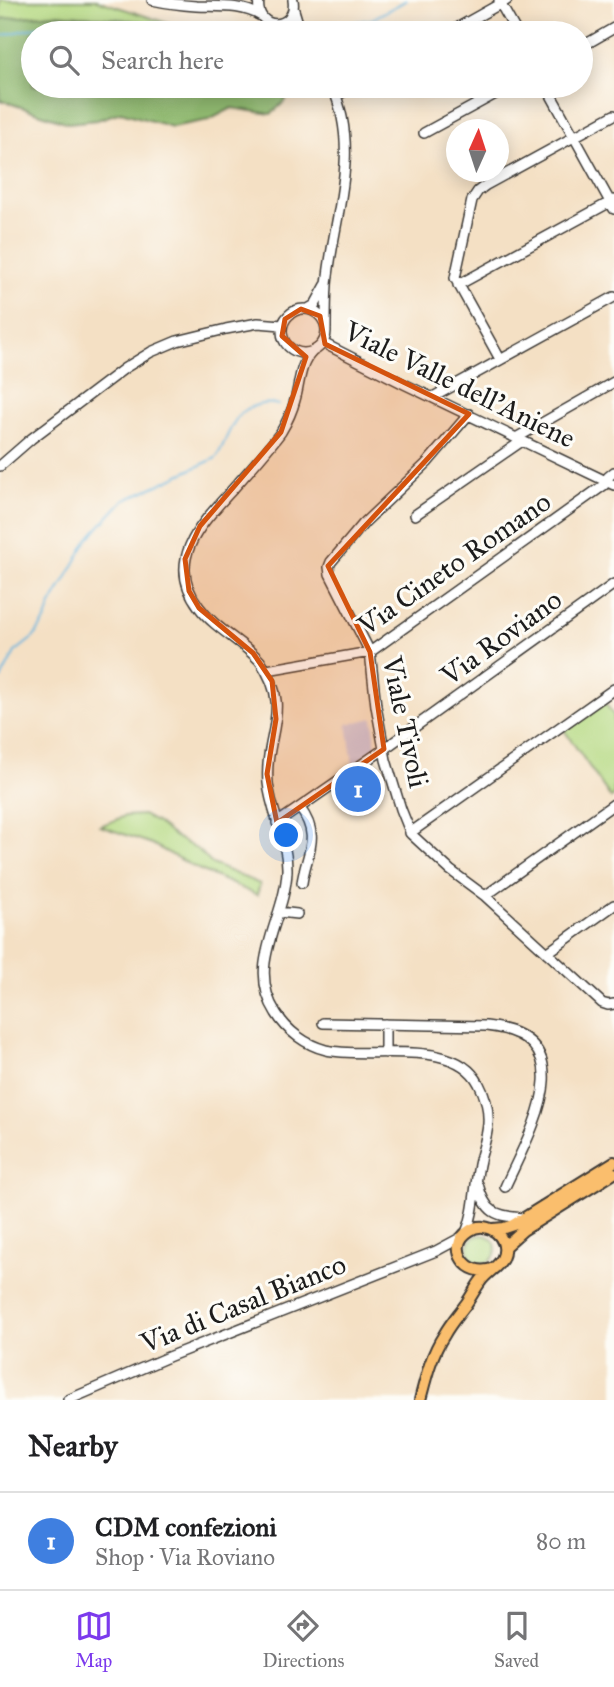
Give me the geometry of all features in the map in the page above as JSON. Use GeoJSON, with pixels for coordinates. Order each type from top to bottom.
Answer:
{"type":"FeatureCollection","features":[{"type":"Feature","properties":{"kind":"main road"},"geometry":{"type":"LineString","coordinates":[[471,1296],[475,1278],[459,1248],[464,1234],[477,1227],[510,1226],[614,1162]]}},
{"type":"Feature","properties":{"kind":"main road"},"geometry":{"type":"LineString","coordinates":[[504,1247],[518,1234],[614,1174]]}},
{"type":"Feature","properties":{"kind":"main road"},"geometry":{"type":"LineString","coordinates":[[421,1400],[439,1343],[482,1279],[502,1259],[502,1239],[488,1228]]}},
{"type":"Feature","properties":{"kind":"main road"},"geometry":{"type":"LineString","coordinates":[[466,1264],[482,1271],[494,1268]]}},
{"type":"Feature","properties":{"kind":"street"},"geometry":{"type":"LineString","coordinates":[[152,0],[250,10],[268,21]]}},
{"type":"Feature","properties":{"kind":"street"},"geometry":{"type":"LineString","coordinates":[[233,7],[256,0],[261,16]]}},
{"type":"Feature","properties":{"kind":"street"},"geometry":{"type":"LineString","coordinates":[[468,21],[502,1],[511,21]]}},
{"type":"Feature","properties":{"kind":"street"},"geometry":{"type":"LineString","coordinates":[[285,21],[290,18],[293,5]]}},
{"type":"Feature","properties":{"kind":"street"},"geometry":{"type":"LineString","coordinates":[[593,40],[614,28]]}},
{"type":"Feature","properties":{"kind":"street"},"geometry":{"type":"LineString","coordinates":[[337,98],[346,136],[345,167],[327,283],[326,329],[323,342],[305,360],[289,420],[201,526],[185,559],[185,570],[189,591],[199,608],[253,653],[267,670],[276,692],[276,719],[267,774],[270,800],[284,845],[287,869],[284,896],[265,953],[263,969],[268,997],[281,1020],[308,1044],[350,1053],[440,1056],[464,1067],[476,1077],[488,1106],[488,1126],[477,1170],[473,1214],[464,1234]]}},
{"type":"Feature","properties":{"kind":"street"},"geometry":{"type":"LineString","coordinates":[[424,133],[488,98]]}},
{"type":"Feature","properties":{"kind":"street"},"geometry":{"type":"LineString","coordinates":[[458,285],[613,203],[553,98]]}},
{"type":"Feature","properties":{"kind":"street"},"geometry":{"type":"LineString","coordinates":[[500,359],[455,278],[470,205],[485,185],[614,115]]}},
{"type":"Feature","properties":{"kind":"street"},"geometry":{"type":"LineString","coordinates":[[312,352],[297,353],[287,346],[282,336],[282,325],[289,314],[315,305],[327,283]]}},
{"type":"Feature","properties":{"kind":"street"},"geometry":{"type":"LineString","coordinates":[[433,397],[614,297]]}},
{"type":"Feature","properties":{"kind":"street"},"geometry":{"type":"LineString","coordinates":[[308,309],[320,316],[326,329]]}},
{"type":"Feature","properties":{"kind":"street"},"geometry":{"type":"LineString","coordinates":[[0,466],[115,375],[151,352],[177,341],[237,327],[258,323],[282,325]]}},
{"type":"Feature","properties":{"kind":"street","name":"Viale Valle dell'Aniene"},"geometry":{"type":"LineString","coordinates":[[323,342],[519,439],[612,478]]}},
{"type":"Feature","properties":{"kind":"street"},"geometry":{"type":"LineString","coordinates":[[291,349],[298,360],[300,375]]}},
{"type":"Feature","properties":{"kind":"street"},"geometry":{"type":"LineString","coordinates":[[415,515],[519,439],[614,382]]}},
{"type":"Feature","properties":{"kind":"street","name":"Viale Tivoli"},"geometry":{"type":"LineString","coordinates":[[469,414],[427,463],[363,523],[330,566],[330,576],[370,653],[384,749],[410,833],[450,870],[485,896],[602,1003],[614,1004]]}},
{"type":"Feature","properties":{"kind":"street","name":"Via Cineto Romano"},"geometry":{"type":"LineString","coordinates":[[267,670],[370,653],[612,478]]}},
{"type":"Feature","properties":{"kind":"street","name":"Via Roviano"},"geometry":{"type":"LineString","coordinates":[[277,823],[614,584]]}},
{"type":"Feature","properties":{"kind":"street"},"geometry":{"type":"LineString","coordinates":[[410,833],[614,689]]}},
{"type":"Feature","properties":{"kind":"street"},"geometry":{"type":"LineString","coordinates":[[485,896],[614,804]]}},
{"type":"Feature","properties":{"kind":"street"},"geometry":{"type":"LineString","coordinates":[[300,808],[309,823],[312,837],[302,883]]}},
{"type":"Feature","properties":{"kind":"street"},"geometry":{"type":"LineString","coordinates":[[547,953],[614,905]]}},
{"type":"Feature","properties":{"kind":"street"},"geometry":{"type":"LineString","coordinates":[[279,912],[298,914]]}},
{"type":"Feature","properties":{"kind":"street"},"geometry":{"type":"LineString","coordinates":[[323,1023],[495,1027],[519,1034],[529,1041],[543,1066],[544,1090],[535,1119],[505,1187]]}},
{"type":"Feature","properties":{"kind":"street"},"geometry":{"type":"LineString","coordinates":[[385,1024],[385,1053]]}},
{"type":"Feature","properties":{"kind":"street"},"geometry":{"type":"LineString","coordinates":[[477,1170],[478,1186],[488,1209],[503,1217],[523,1218]]}},
{"type":"Feature","properties":{"kind":"street"},"geometry":{"type":"LineString","coordinates":[[474,1197],[479,1219],[488,1228]]}},
{"type":"Feature","properties":{"kind":"street","name":"Via di Casal Bianco"},"geometry":{"type":"LineString","coordinates":[[68,1400],[192,1347],[436,1251],[464,1234]]}},
{"type":"Feature","properties":{"kind":"street"},"geometry":{"type":"LineString","coordinates":[[436,1251],[449,1252],[466,1264]]}},
{"type":"Feature","properties":{"kind":"highlighted area"},"geometry":{"type":"Polygon","coordinates":[[[301,309],[320,316],[325,344],[469,414],[328,566],[370,652],[384,749],[277,823],[267,774],[276,719],[272,681],[253,653],[199,608],[189,591],[185,559],[200,526],[281,432],[306,357],[282,336],[285,319],[301,309]]]}},
{"type":"Feature","properties":{"kind":"shaded area"},"geometry":{"type":"Polygon","coordinates":[[[373,718],[376,748],[353,765],[347,724],[373,718]]]}},
{"type":"Feature","properties":{"kind":"green space"},"geometry":{"type":"Polygon","coordinates":[[[0,0],[97,0],[161,21],[54,14],[0,19],[0,0]]]}},
{"type":"Feature","properties":{"kind":"green space"},"geometry":{"type":"Polygon","coordinates":[[[54,14],[134,21],[21,21],[21,98],[286,100],[271,114],[232,108],[209,120],[172,127],[121,112],[97,120],[68,123],[0,100],[0,19],[54,14]]]}},
{"type":"Feature","properties":{"kind":"green space"},"geometry":{"type":"Polygon","coordinates":[[[604,701],[614,716],[614,796],[611,798],[564,730],[604,701]]]}},
{"type":"Feature","properties":{"kind":"green space"},"geometry":{"type":"Polygon","coordinates":[[[143,815],[198,850],[212,864],[260,884],[257,895],[196,868],[152,844],[100,826],[125,816],[143,815]]]}},
{"type":"Feature","properties":{"kind":"green space"},"geometry":{"type":"Polygon","coordinates":[[[482,1235],[492,1239],[496,1249],[492,1259],[482,1263],[472,1259],[468,1249],[472,1239],[482,1235]]]}},
{"type":"Feature","properties":{"kind":"waterway"},"geometry":{"type":"LineString","coordinates":[[361,21],[372,19],[407,0]]}},
{"type":"Feature","properties":{"kind":"waterway"},"geometry":{"type":"LineString","coordinates":[[0,36],[21,31]]}},
{"type":"Feature","properties":{"kind":"waterway"},"geometry":{"type":"LineString","coordinates":[[0,681],[15,652],[34,637],[46,619],[88,539],[123,501],[216,458],[234,423],[245,410],[261,404],[278,405]]}},
{"type":"Feature","properties":{"kind":"place","name":"CDM confezioni"},"geometry":{"type":"Point","coordinates":[358,789]}}]}
